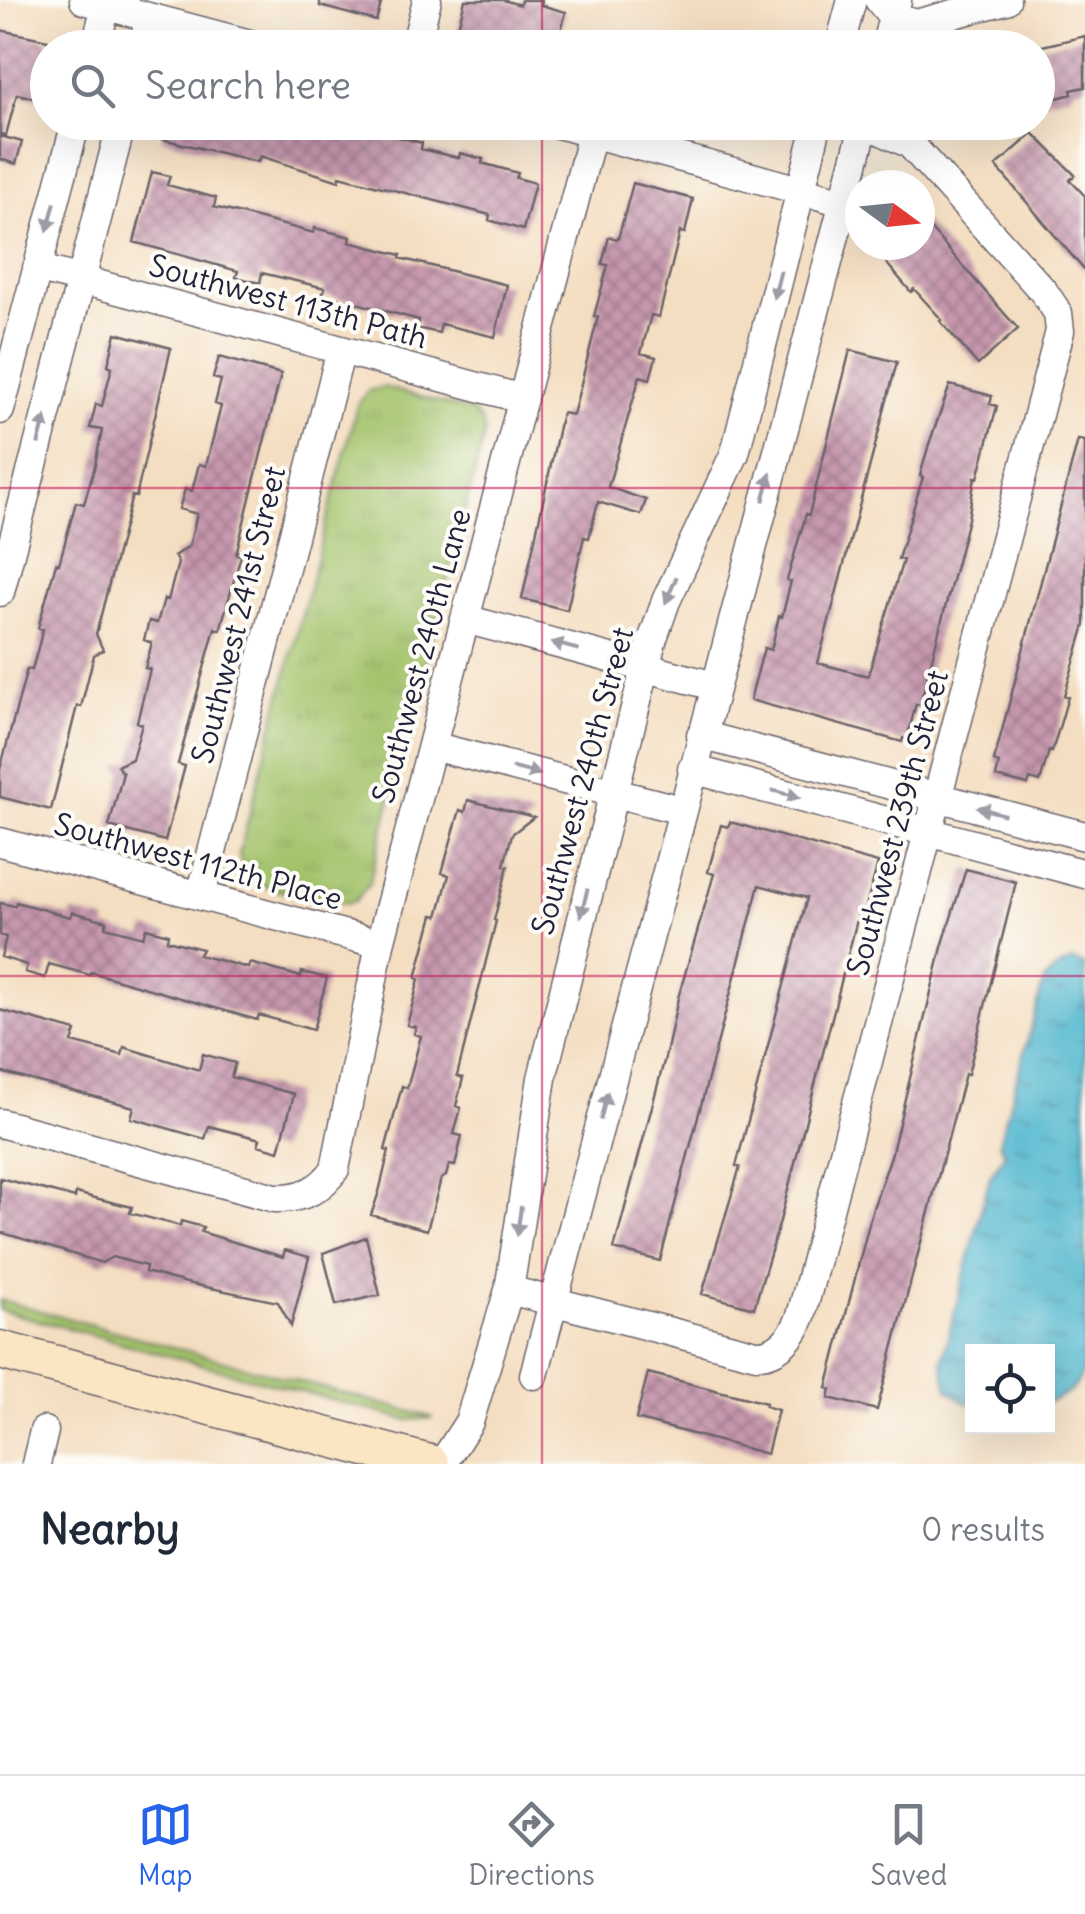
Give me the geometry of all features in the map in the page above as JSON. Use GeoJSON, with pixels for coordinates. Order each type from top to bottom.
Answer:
{"type":"FeatureCollection","features":[{"type":"Feature","properties":{"kind":"main road"},"geometry":{"type":"LineString","coordinates":[[0,1350],[430,1464]]}},
{"type":"Feature","properties":{"kind":"street"},"geometry":{"type":"LineString","coordinates":[[420,30],[427,0]]}},
{"type":"Feature","properties":{"kind":"street"},"geometry":{"type":"LineString","coordinates":[[844,30],[852,0]]}},
{"type":"Feature","properties":{"kind":"street"},"geometry":{"type":"LineString","coordinates":[[890,6],[916,24],[1006,0]]}},
{"type":"Feature","properties":{"kind":"street"},"geometry":{"type":"LineString","coordinates":[[95,30],[95,3],[196,30]]}},
{"type":"Feature","properties":{"kind":"street"},"geometry":{"type":"LineString","coordinates":[[147,30],[150,18]]}},
{"type":"Feature","properties":{"kind":"street"},"geometry":{"type":"LineString","coordinates":[[0,410],[71,140]]}},
{"type":"Feature","properties":{"kind":"street"},"geometry":{"type":"LineString","coordinates":[[0,592],[117,140]]}},
{"type":"Feature","properties":{"kind":"street","name":"Southwest 240th Lane"},"geometry":{"type":"LineString","coordinates":[[0,1123],[276,1198],[302,1196],[328,1178],[337,1162],[380,944],[590,140]]}},
{"type":"Feature","properties":{"kind":"street"},"geometry":{"type":"LineString","coordinates":[[614,140],[843,202]]}},
{"type":"Feature","properties":{"kind":"street","name":"Southwest 240th Street"},"geometry":{"type":"LineString","coordinates":[[442,1464],[473,1411],[509,1290],[542,1078],[644,667],[666,601],[735,453],[813,140]]}},
{"type":"Feature","properties":{"kind":"street"},"geometry":{"type":"LineString","coordinates":[[534,1374],[860,140]]}},
{"type":"Feature","properties":{"kind":"street","name":"Southwest 239th Street"},"geometry":{"type":"LineString","coordinates":[[553,1302],[756,1354],[779,1346],[794,1333],[802,1316],[1058,345],[1060,325],[1056,309],[910,144],[901,140]]}},
{"type":"Feature","properties":{"kind":"street","name":"Southwest 113th Path"},"geometry":{"type":"LineString","coordinates":[[37,268],[522,399]]}},
{"type":"Feature","properties":{"kind":"street","name":"Southwest 241st Street"},"geometry":{"type":"LineString","coordinates":[[201,896],[341,350]]}},
{"type":"Feature","properties":{"kind":"street"},"geometry":{"type":"LineString","coordinates":[[465,619],[714,686]]}},
{"type":"Feature","properties":{"kind":"street"},"geometry":{"type":"LineString","coordinates":[[701,735],[1085,836]]}},
{"type":"Feature","properties":{"kind":"street"},"geometry":{"type":"LineString","coordinates":[[432,746],[681,810]]}},
{"type":"Feature","properties":{"kind":"street"},"geometry":{"type":"LineString","coordinates":[[692,769],[1085,874]]}},
{"type":"Feature","properties":{"kind":"street","name":"Southwest 112th Place"},"geometry":{"type":"LineString","coordinates":[[0,842],[380,944]]}},
{"type":"Feature","properties":{"kind":"street"},"geometry":{"type":"LineString","coordinates":[[509,1290],[553,1302]]}},
{"type":"Feature","properties":{"kind":"street"},"geometry":{"type":"LineString","coordinates":[[36,1464],[44,1431]]}},
{"type":"Feature","properties":{"kind":"green space"},"geometry":{"type":"Polygon","coordinates":[[[384,387],[471,411],[481,420],[485,432],[369,884],[355,901],[334,902],[254,881],[245,873],[239,854],[357,405],[368,391],[384,387]]]}},
{"type":"Feature","properties":{"kind":"green space"},"geometry":{"type":"Polygon","coordinates":[[[0,1300],[434,1418],[407,1420],[0,1310],[0,1300]]]}},
{"type":"Feature","properties":{"kind":"water"},"geometry":{"type":"Polygon","coordinates":[[[1072,961],[1085,965],[1085,1365],[1072,1390],[1055,1399],[1055,1344],[965,1344],[965,1402],[948,1389],[942,1361],[990,1176],[1005,1154],[999,1142],[1044,981],[1057,968],[1072,961]]]}},
{"type":"Feature","properties":{"kind":"building"},"geometry":{"type":"Polygon","coordinates":[[[320,0],[382,0],[376,21],[320,6],[320,0]]]}},
{"type":"Feature","properties":{"kind":"building"},"geometry":{"type":"Polygon","coordinates":[[[465,0],[503,0],[520,5],[521,0],[542,0],[541,5],[566,12],[561,30],[457,30],[465,0]]]}},
{"type":"Feature","properties":{"kind":"building"},"geometry":{"type":"Polygon","coordinates":[[[0,30],[30,36],[30,97],[17,94],[6,135],[0,134],[0,30]]]}},
{"type":"Feature","properties":{"kind":"building"},"geometry":{"type":"Polygon","coordinates":[[[1085,36],[1085,87],[1055,98],[1055,43],[1085,36]]]}},
{"type":"Feature","properties":{"kind":"building"},"geometry":{"type":"Polygon","coordinates":[[[0,136],[22,142],[16,164],[0,159],[0,136]]]}},
{"type":"Feature","properties":{"kind":"building"},"geometry":{"type":"Polygon","coordinates":[[[166,140],[411,140],[422,143],[421,149],[483,159],[482,163],[518,173],[516,178],[535,183],[523,230],[489,220],[490,215],[340,176],[339,181],[260,156],[258,162],[166,140]]]}},
{"type":"Feature","properties":{"kind":"building"},"geometry":{"type":"Polygon","coordinates":[[[1025,140],[1040,140],[1075,175],[1070,180],[1085,196],[1085,271],[996,166],[1025,140]]]}},
{"type":"Feature","properties":{"kind":"building"},"geometry":{"type":"Polygon","coordinates":[[[152,172],[170,176],[167,185],[216,198],[214,207],[314,233],[315,228],[351,237],[350,242],[401,255],[400,258],[507,285],[495,337],[441,324],[439,333],[417,328],[419,320],[323,294],[325,288],[262,273],[260,283],[236,277],[238,271],[134,242],[152,172]]]}},
{"type":"Feature","properties":{"kind":"building"},"geometry":{"type":"Polygon","coordinates":[[[633,183],[693,199],[685,233],[680,232],[659,317],[651,315],[641,353],[656,357],[650,379],[640,376],[608,487],[646,500],[641,515],[598,502],[589,538],[584,537],[567,610],[522,599],[562,413],[573,415],[608,265],[602,264],[609,237],[618,239],[633,183]]]}},
{"type":"Feature","properties":{"kind":"building"},"geometry":{"type":"Polygon","coordinates":[[[935,234],[1018,329],[978,365],[914,289],[911,292],[884,260],[935,260],[935,234]]]}},
{"type":"Feature","properties":{"kind":"building"},"geometry":{"type":"Polygon","coordinates":[[[116,333],[171,348],[136,497],[132,496],[96,634],[103,650],[94,655],[81,707],[77,706],[51,810],[0,797],[0,770],[27,669],[32,670],[43,629],[38,628],[56,563],[59,564],[76,502],[84,504],[95,465],[102,430],[90,428],[96,404],[102,406],[116,333]]]}},
{"type":"Feature","properties":{"kind":"building"},"geometry":{"type":"Polygon","coordinates":[[[850,350],[897,362],[818,663],[868,676],[903,560],[898,559],[929,444],[950,385],[992,396],[990,404],[997,406],[978,478],[975,477],[968,519],[920,705],[916,704],[907,739],[902,742],[750,700],[764,648],[771,650],[779,616],[782,617],[791,581],[787,580],[806,514],[809,515],[850,350]]]}},
{"type":"Feature","properties":{"kind":"building"},"geometry":{"type":"Polygon","coordinates":[[[219,357],[281,374],[236,554],[241,555],[220,630],[215,628],[178,764],[185,766],[165,841],[109,826],[123,773],[117,766],[132,759],[142,724],[137,722],[150,669],[145,668],[152,643],[144,640],[149,621],[157,623],[164,599],[168,600],[178,563],[174,556],[189,546],[197,514],[179,509],[185,489],[192,491],[199,464],[206,466],[221,406],[215,404],[221,380],[213,378],[219,357]]]}},
{"type":"Feature","properties":{"kind":"building"},"geometry":{"type":"Polygon","coordinates":[[[1078,440],[1085,441],[1085,625],[1052,752],[1049,751],[1040,782],[1030,779],[1028,785],[996,777],[999,763],[994,761],[1078,440]]]}},
{"type":"Feature","properties":{"kind":"building"},"geometry":{"type":"Polygon","coordinates":[[[468,800],[534,817],[512,834],[496,921],[457,1076],[463,1078],[454,1134],[462,1136],[455,1166],[449,1165],[441,1179],[427,1230],[371,1215],[402,1086],[407,1088],[421,1036],[414,1034],[416,1027],[407,1025],[419,979],[416,978],[433,915],[438,916],[449,875],[442,873],[448,851],[460,810],[465,812],[468,800]]]}},
{"type":"Feature","properties":{"kind":"building"},"geometry":{"type":"Polygon","coordinates":[[[730,822],[878,863],[864,914],[859,912],[754,1308],[702,1294],[740,1167],[736,1166],[807,898],[759,885],[660,1261],[614,1249],[714,874],[708,872],[721,825],[728,827],[730,822]]]}},
{"type":"Feature","properties":{"kind":"building"},"geometry":{"type":"Polygon","coordinates":[[[966,869],[1016,882],[877,1410],[829,1398],[831,1389],[827,1388],[873,1208],[891,1156],[942,947],[966,869]]]}},
{"type":"Feature","properties":{"kind":"building"},"geometry":{"type":"Polygon","coordinates":[[[16,902],[70,917],[72,912],[107,921],[105,927],[143,937],[146,928],[168,934],[167,940],[202,949],[199,955],[248,968],[250,963],[301,977],[302,972],[327,978],[313,1030],[259,1015],[257,1020],[91,972],[90,975],[49,964],[45,978],[25,972],[27,965],[1,957],[6,937],[0,935],[0,903],[15,906],[16,902]]]}},
{"type":"Feature","properties":{"kind":"building"},"geometry":{"type":"Polygon","coordinates":[[[0,1010],[76,1031],[72,1042],[122,1055],[124,1047],[199,1070],[203,1054],[235,1063],[231,1077],[294,1094],[279,1151],[258,1145],[260,1139],[209,1126],[205,1139],[131,1118],[134,1107],[0,1072],[0,1010]]]}},
{"type":"Feature","properties":{"kind":"building"},"geometry":{"type":"Polygon","coordinates":[[[0,1178],[75,1198],[76,1193],[132,1207],[130,1213],[180,1226],[181,1221],[203,1227],[201,1232],[283,1257],[285,1250],[309,1257],[291,1326],[278,1302],[145,1272],[146,1266],[112,1257],[102,1263],[0,1232],[0,1178]]]}},
{"type":"Feature","properties":{"kind":"building"},"geometry":{"type":"Polygon","coordinates":[[[366,1237],[380,1295],[336,1305],[323,1253],[366,1237]]]}},
{"type":"Feature","properties":{"kind":"building"},"geometry":{"type":"Polygon","coordinates":[[[648,1373],[766,1403],[765,1406],[778,1410],[767,1454],[636,1419],[648,1373]]]}}]}
